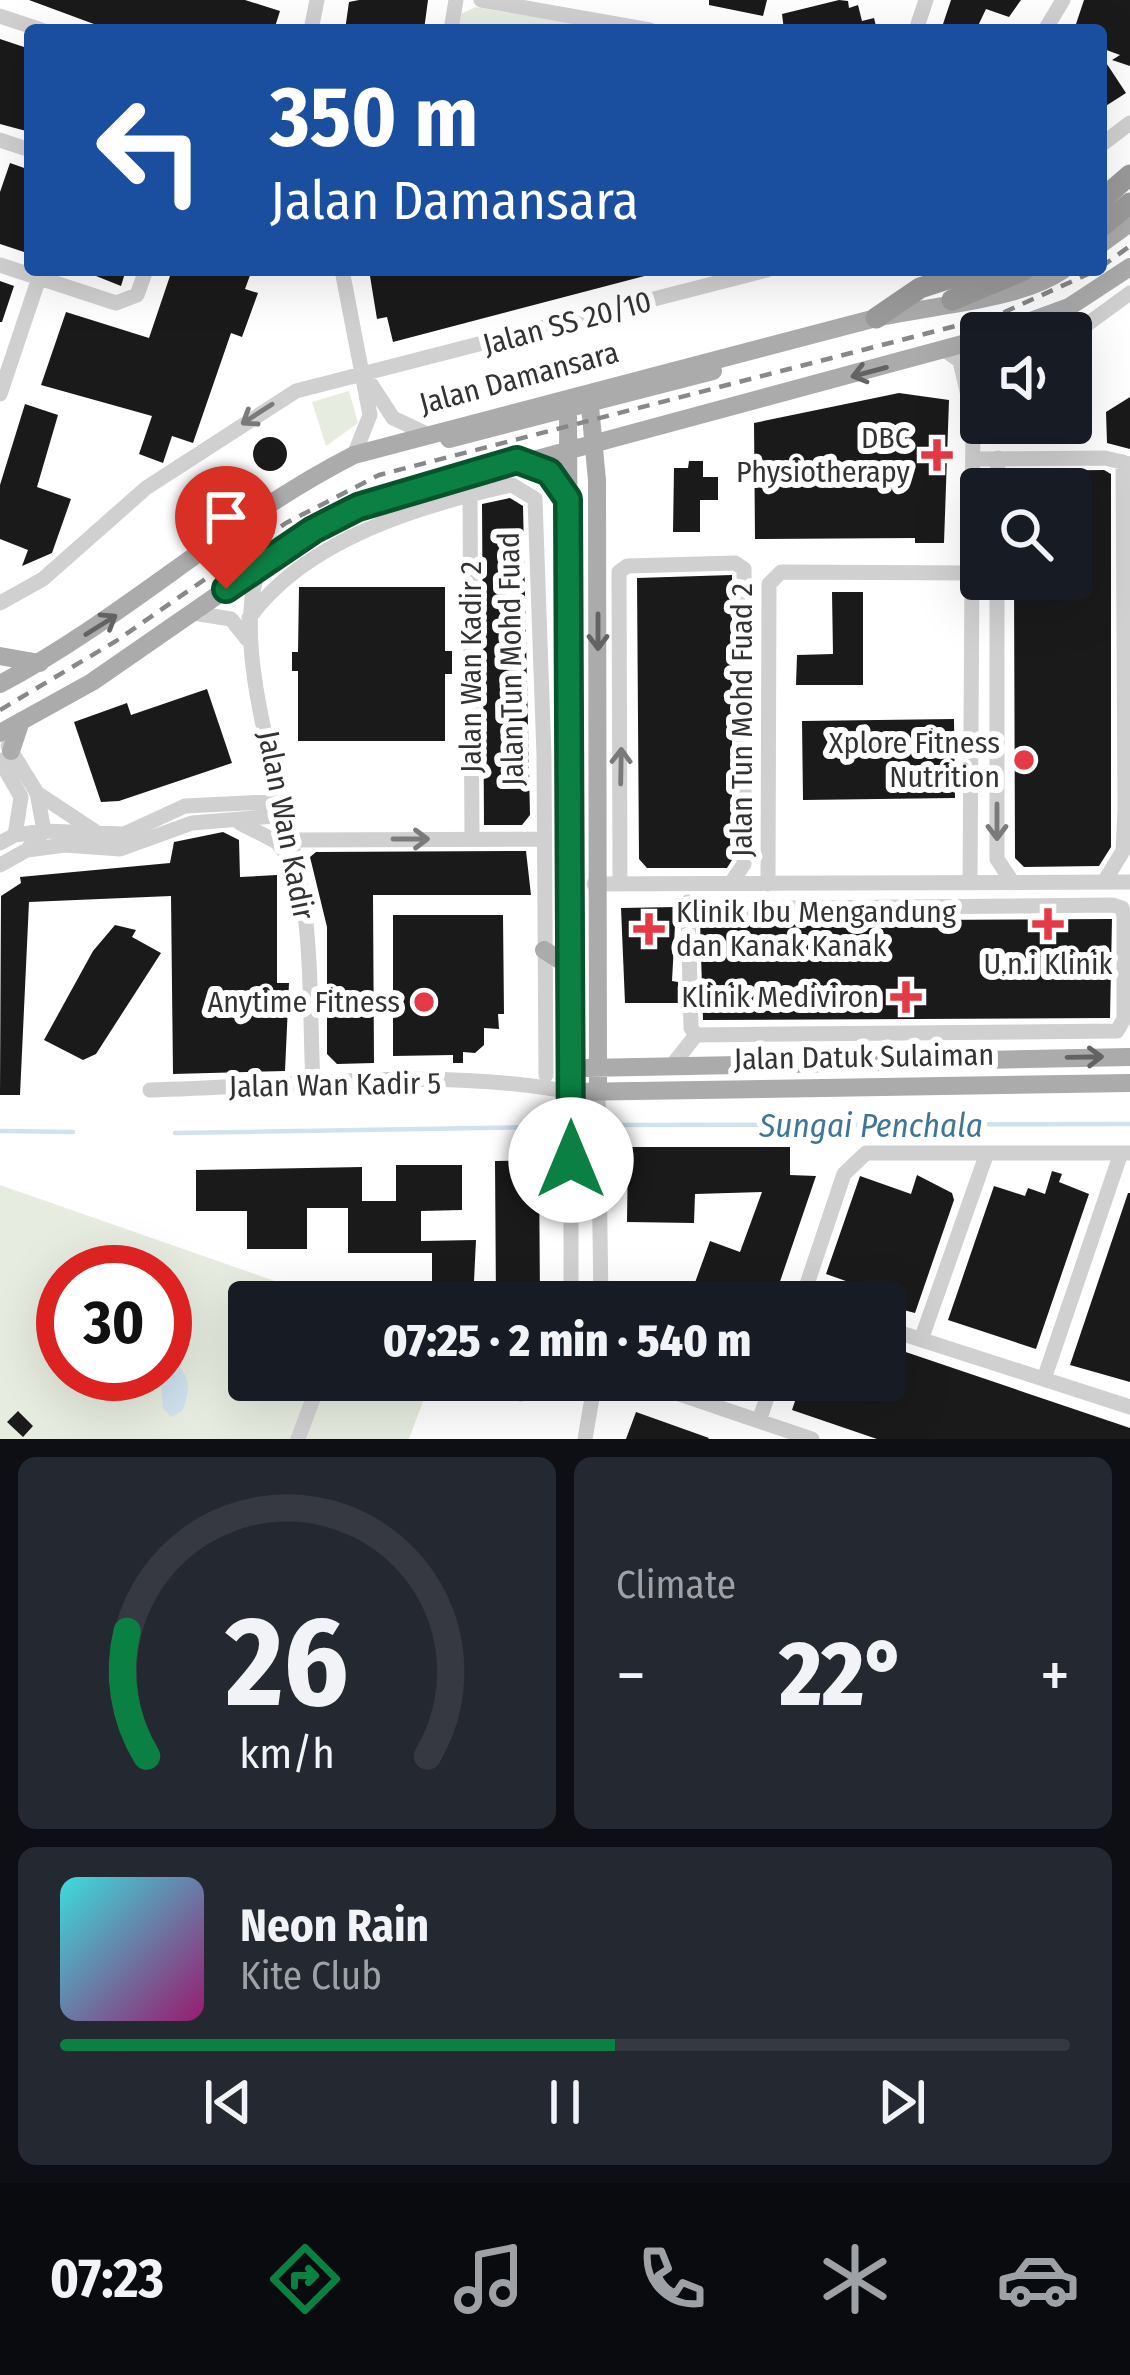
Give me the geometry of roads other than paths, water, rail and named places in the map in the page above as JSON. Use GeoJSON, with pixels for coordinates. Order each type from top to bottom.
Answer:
{"type":"FeatureCollection","features":[{"type":"Feature","properties":{"kind":"highway"},"geometry":{"type":"LineString","coordinates":[[1107,195],[1130,175]]}},
{"type":"Feature","properties":{"kind":"highway"},"geometry":{"type":"LineString","coordinates":[[876,318],[920,288],[957,276]]}},
{"type":"Feature","properties":{"kind":"highway"},"geometry":{"type":"LineString","coordinates":[[952,300],[1010,276]]}},
{"type":"Feature","properties":{"kind":"main road"},"geometry":{"type":"LineString","coordinates":[[1055,312],[1130,267]]}},
{"type":"Feature","properties":{"kind":"main road","name":"Jalan Damansara"},"geometry":{"type":"LineString","coordinates":[[0,684],[40,663],[298,484],[354,455],[876,318],[952,300],[982,301],[1047,276]]}},
{"type":"Feature","properties":{"kind":"main road"},"geometry":{"type":"LineString","coordinates":[[0,733],[92,682],[260,566],[358,507],[569,446],[648,432],[960,346]]}},
{"type":"Feature","properties":{"kind":"main road"},"geometry":{"type":"LineString","coordinates":[[354,455],[387,453],[590,406],[728,367],[761,351]]}},
{"type":"Feature","properties":{"kind":"main road"},"geometry":{"type":"LineString","coordinates":[[590,406],[597,480],[594,884],[598,1092]]}},
{"type":"Feature","properties":{"kind":"main road","name":"Jalan Tun Mohd Fuad"},"geometry":{"type":"LineString","coordinates":[[568,411],[571,1092]]}},
{"type":"Feature","properties":{"kind":"main road"},"geometry":{"type":"LineString","coordinates":[[597,480],[610,449],[648,432]]}},
{"type":"Feature","properties":{"kind":"main road"},"geometry":{"type":"LineString","coordinates":[[517,460],[549,472],[568,499]]}},
{"type":"Feature","properties":{"kind":"main road"},"geometry":{"type":"LineString","coordinates":[[0,656],[40,663]]}},
{"type":"Feature","properties":{"kind":"main road"},"geometry":{"type":"LineString","coordinates":[[3,759],[24,718]]}},
{"type":"Feature","properties":{"kind":"main road"},"geometry":{"type":"LineString","coordinates":[[544,950],[572,962],[581,902],[594,884]]}},
{"type":"Feature","properties":{"kind":"main road"},"geometry":{"type":"LineString","coordinates":[[598,1034],[614,1056],[639,1065]]}},
{"type":"Feature","properties":{"kind":"main road","name":"Jalan Datuk Sulaiman"},"geometry":{"type":"LineString","coordinates":[[570,1070],[1130,1057]]}},
{"type":"Feature","properties":{"kind":"main road","name":"Jalan Datuk Sulaiman"},"geometry":{"type":"LineString","coordinates":[[571,1092],[1130,1083]]}},
{"type":"Feature","properties":{"kind":"street"},"geometry":{"type":"LineString","coordinates":[[481,0],[616,24]]}},
{"type":"Feature","properties":{"kind":"street"},"geometry":{"type":"LineString","coordinates":[[33,276],[116,303],[137,295],[144,276]]}},
{"type":"Feature","properties":{"kind":"street"},"geometry":{"type":"LineString","coordinates":[[343,276],[370,415],[354,455]]}},
{"type":"Feature","properties":{"kind":"street","name":"Jalan SS 20/10"},"geometry":{"type":"LineString","coordinates":[[0,603],[43,579],[146,488],[296,391],[727,276]]}},
{"type":"Feature","properties":{"kind":"street"},"geometry":{"type":"LineString","coordinates":[[0,394],[39,278]]}},
{"type":"Feature","properties":{"kind":"street"},"geometry":{"type":"LineString","coordinates":[[1092,320],[1130,293]]}},
{"type":"Feature","properties":{"kind":"street"},"geometry":{"type":"LineString","coordinates":[[946,351],[960,361]]}},
{"type":"Feature","properties":{"kind":"street"},"geometry":{"type":"LineString","coordinates":[[366,376],[393,418],[425,433]]}},
{"type":"Feature","properties":{"kind":"street"},"geometry":{"type":"LineString","coordinates":[[974,444],[974,468]]}},
{"type":"Feature","properties":{"kind":"street"},"geometry":{"type":"LineString","coordinates":[[998,458],[998,468]]}},
{"type":"Feature","properties":{"kind":"street"},"geometry":{"type":"LineString","coordinates":[[974,459],[1127,463],[1128,813],[1123,851],[1104,882]]}},
{"type":"Feature","properties":{"kind":"street","name":"Jalan Tun Mohd Fuad"},"geometry":{"type":"LineString","coordinates":[[249,618],[269,590],[370,528],[512,485],[539,507],[546,1075]]}},
{"type":"Feature","properties":{"kind":"street","name":"Jalan Wan Kadir 2"},"geometry":{"type":"LineString","coordinates":[[470,494],[472,839]]}},
{"type":"Feature","properties":{"kind":"street","name":"Jalan Tun Mohd Fuad 2"},"geometry":{"type":"LineString","coordinates":[[597,582],[618,583],[627,566],[741,564],[744,864],[731,883]]}},
{"type":"Feature","properties":{"kind":"street","name":"Jalan Wan Kadir"},"geometry":{"type":"LineString","coordinates":[[260,566],[251,586],[247,639],[299,872],[313,1084]]}},
{"type":"Feature","properties":{"kind":"street","name":"Jalan Tun Mohd Fuad 2"},"geometry":{"type":"LineString","coordinates":[[768,884],[769,584],[781,572],[960,572]]}},
{"type":"Feature","properties":{"kind":"street"},"geometry":{"type":"LineString","coordinates":[[618,583],[620,883]]}},
{"type":"Feature","properties":{"kind":"street"},"geometry":{"type":"LineString","coordinates":[[970,600],[970,883]]}},
{"type":"Feature","properties":{"kind":"street"},"geometry":{"type":"LineString","coordinates":[[997,600],[997,860],[1013,883]]}},
{"type":"Feature","properties":{"kind":"street"},"geometry":{"type":"LineString","coordinates":[[193,613],[231,619],[247,639]]}},
{"type":"Feature","properties":{"kind":"street"},"geometry":{"type":"LineString","coordinates":[[970,660],[997,661]]}},
{"type":"Feature","properties":{"kind":"street"},"geometry":{"type":"LineString","coordinates":[[742,688],[768,687]]}},
{"type":"Feature","properties":{"kind":"street"},"geometry":{"type":"LineString","coordinates":[[0,733],[3,759],[21,797],[8,839],[44,831],[101,836],[136,830],[185,806],[286,808]]}},
{"type":"Feature","properties":{"kind":"street"},"geometry":{"type":"LineString","coordinates":[[544,756],[570,736]]}},
{"type":"Feature","properties":{"kind":"street"},"geometry":{"type":"LineString","coordinates":[[743,754],[768,754]]}},
{"type":"Feature","properties":{"kind":"street"},"geometry":{"type":"LineString","coordinates":[[3,759],[37,793],[101,836]]}},
{"type":"Feature","properties":{"kind":"street"},"geometry":{"type":"LineString","coordinates":[[247,804],[278,773]]}},
{"type":"Feature","properties":{"kind":"street"},"geometry":{"type":"LineString","coordinates":[[37,793],[44,831]]}},
{"type":"Feature","properties":{"kind":"street"},"geometry":{"type":"LineString","coordinates":[[27,850],[65,845],[121,849],[192,823],[237,821],[286,808]]}},
{"type":"Feature","properties":{"kind":"street"},"geometry":{"type":"LineString","coordinates":[[237,821],[277,842],[299,872]]}},
{"type":"Feature","properties":{"kind":"street"},"geometry":{"type":"LineString","coordinates":[[0,865],[27,850],[44,831]]}},
{"type":"Feature","properties":{"kind":"street"},"geometry":{"type":"LineString","coordinates":[[294,840],[544,839]]}},
{"type":"Feature","properties":{"kind":"street"},"geometry":{"type":"LineString","coordinates":[[594,884],[1130,881]]}},
{"type":"Feature","properties":{"kind":"street"},"geometry":{"type":"LineString","coordinates":[[687,884],[691,1028],[696,1034]]}},
{"type":"Feature","properties":{"kind":"street"},"geometry":{"type":"LineString","coordinates":[[689,909],[1122,908],[1123,1027],[696,1034]]}},
{"type":"Feature","properties":{"kind":"street"},"geometry":{"type":"LineString","coordinates":[[983,1031],[1014,1058]]}},
{"type":"Feature","properties":{"kind":"street"},"geometry":{"type":"LineString","coordinates":[[674,1064],[696,1034]]}},
{"type":"Feature","properties":{"kind":"street","name":"Jalan Wan Kadir 5"},"geometry":{"type":"LineString","coordinates":[[519,1082],[570,1070]]}},
{"type":"Feature","properties":{"kind":"street","name":"Jalan Wan Kadir 5"},"geometry":{"type":"LineString","coordinates":[[150,1090],[519,1082],[571,1092]]}},
{"type":"Feature","properties":{"kind":"street","name":"Jalan Tun Mohd Fuad"},"geometry":{"type":"LineString","coordinates":[[571,1092],[571,1281]]}},
{"type":"Feature","properties":{"kind":"street"},"geometry":{"type":"LineString","coordinates":[[598,1092],[600,1281]]}},
{"type":"Feature","properties":{"kind":"street"},"geometry":{"type":"LineString","coordinates":[[809,1281],[844,1174],[866,1153],[1126,1153],[1044,1379]]}},
{"type":"Feature","properties":{"kind":"street"},"geometry":{"type":"LineString","coordinates":[[921,1340],[987,1153]]}},
{"type":"Feature","properties":{"kind":"street"},"geometry":{"type":"LineString","coordinates":[[571,1275],[583,1277],[600,1261]]}},
{"type":"Feature","properties":{"kind":"street"},"geometry":{"type":"LineString","coordinates":[[906,1335],[1130,1407]]}},
{"type":"Feature","properties":{"kind":"street"},"geometry":{"type":"LineString","coordinates":[[298,1439],[312,1401]]}},
{"type":"Feature","properties":{"kind":"street"},"geometry":{"type":"LineString","coordinates":[[585,1439],[588,1401]]}},
{"type":"Feature","properties":{"kind":"street"},"geometry":{"type":"LineString","coordinates":[[700,1401],[812,1439]]}},
{"type":"Feature","properties":{"kind":"street"},"geometry":{"type":"LineString","coordinates":[[759,1421],[766,1401]]}},
{"type":"Feature","properties":{"kind":"water"},"geometry":{"type":"Polygon","coordinates":[[[162,1401],[185,1401],[182,1411],[171,1417],[162,1401]]]}},
{"type":"Feature","properties":{"kind":"waterway","name":"Sungai Penchala"},"geometry":{"type":"LineString","coordinates":[[612,1125],[1130,1124]]}},
{"type":"Feature","properties":{"kind":"waterway","name":"Sungai Penchala"},"geometry":{"type":"LineString","coordinates":[[175,1133],[545,1127]]}},
{"type":"Feature","properties":{"kind":"waterway","name":"Sungai Penchala"},"geometry":{"type":"LineString","coordinates":[[0,1131],[73,1132]]}},
{"type":"Feature","properties":{"kind":"railway"},"geometry":{"type":"LineString","coordinates":[[1107,263],[1130,246]]}},
{"type":"Feature","properties":{"kind":"railway"},"geometry":{"type":"LineString","coordinates":[[0,710],[116,641],[286,523],[379,475],[998,315],[1084,276]]}},
{"type":"Feature","properties":{"kind":"place","name":"DBC Physiotherapy"},"geometry":{"type":"Point","coordinates":[937,455]}},
{"type":"Feature","properties":{"kind":"place","name":"Xplore Fitness Nutrition"},"geometry":{"type":"Point","coordinates":[1024,760]}},
{"type":"Feature","properties":{"kind":"place","name":"U.n.i Klinik"},"geometry":{"type":"Point","coordinates":[1048,924]}},
{"type":"Feature","properties":{"kind":"place","name":"Klinik Ibu Mengandung dan Kanak Kanak"},"geometry":{"type":"Point","coordinates":[649,929]}},
{"type":"Feature","properties":{"kind":"place","name":"Klinik Mediviron"},"geometry":{"type":"Point","coordinates":[906,997]}},
{"type":"Feature","properties":{"kind":"place","name":"Anytime Fitness"},"geometry":{"type":"Point","coordinates":[424,1002]}}]}
